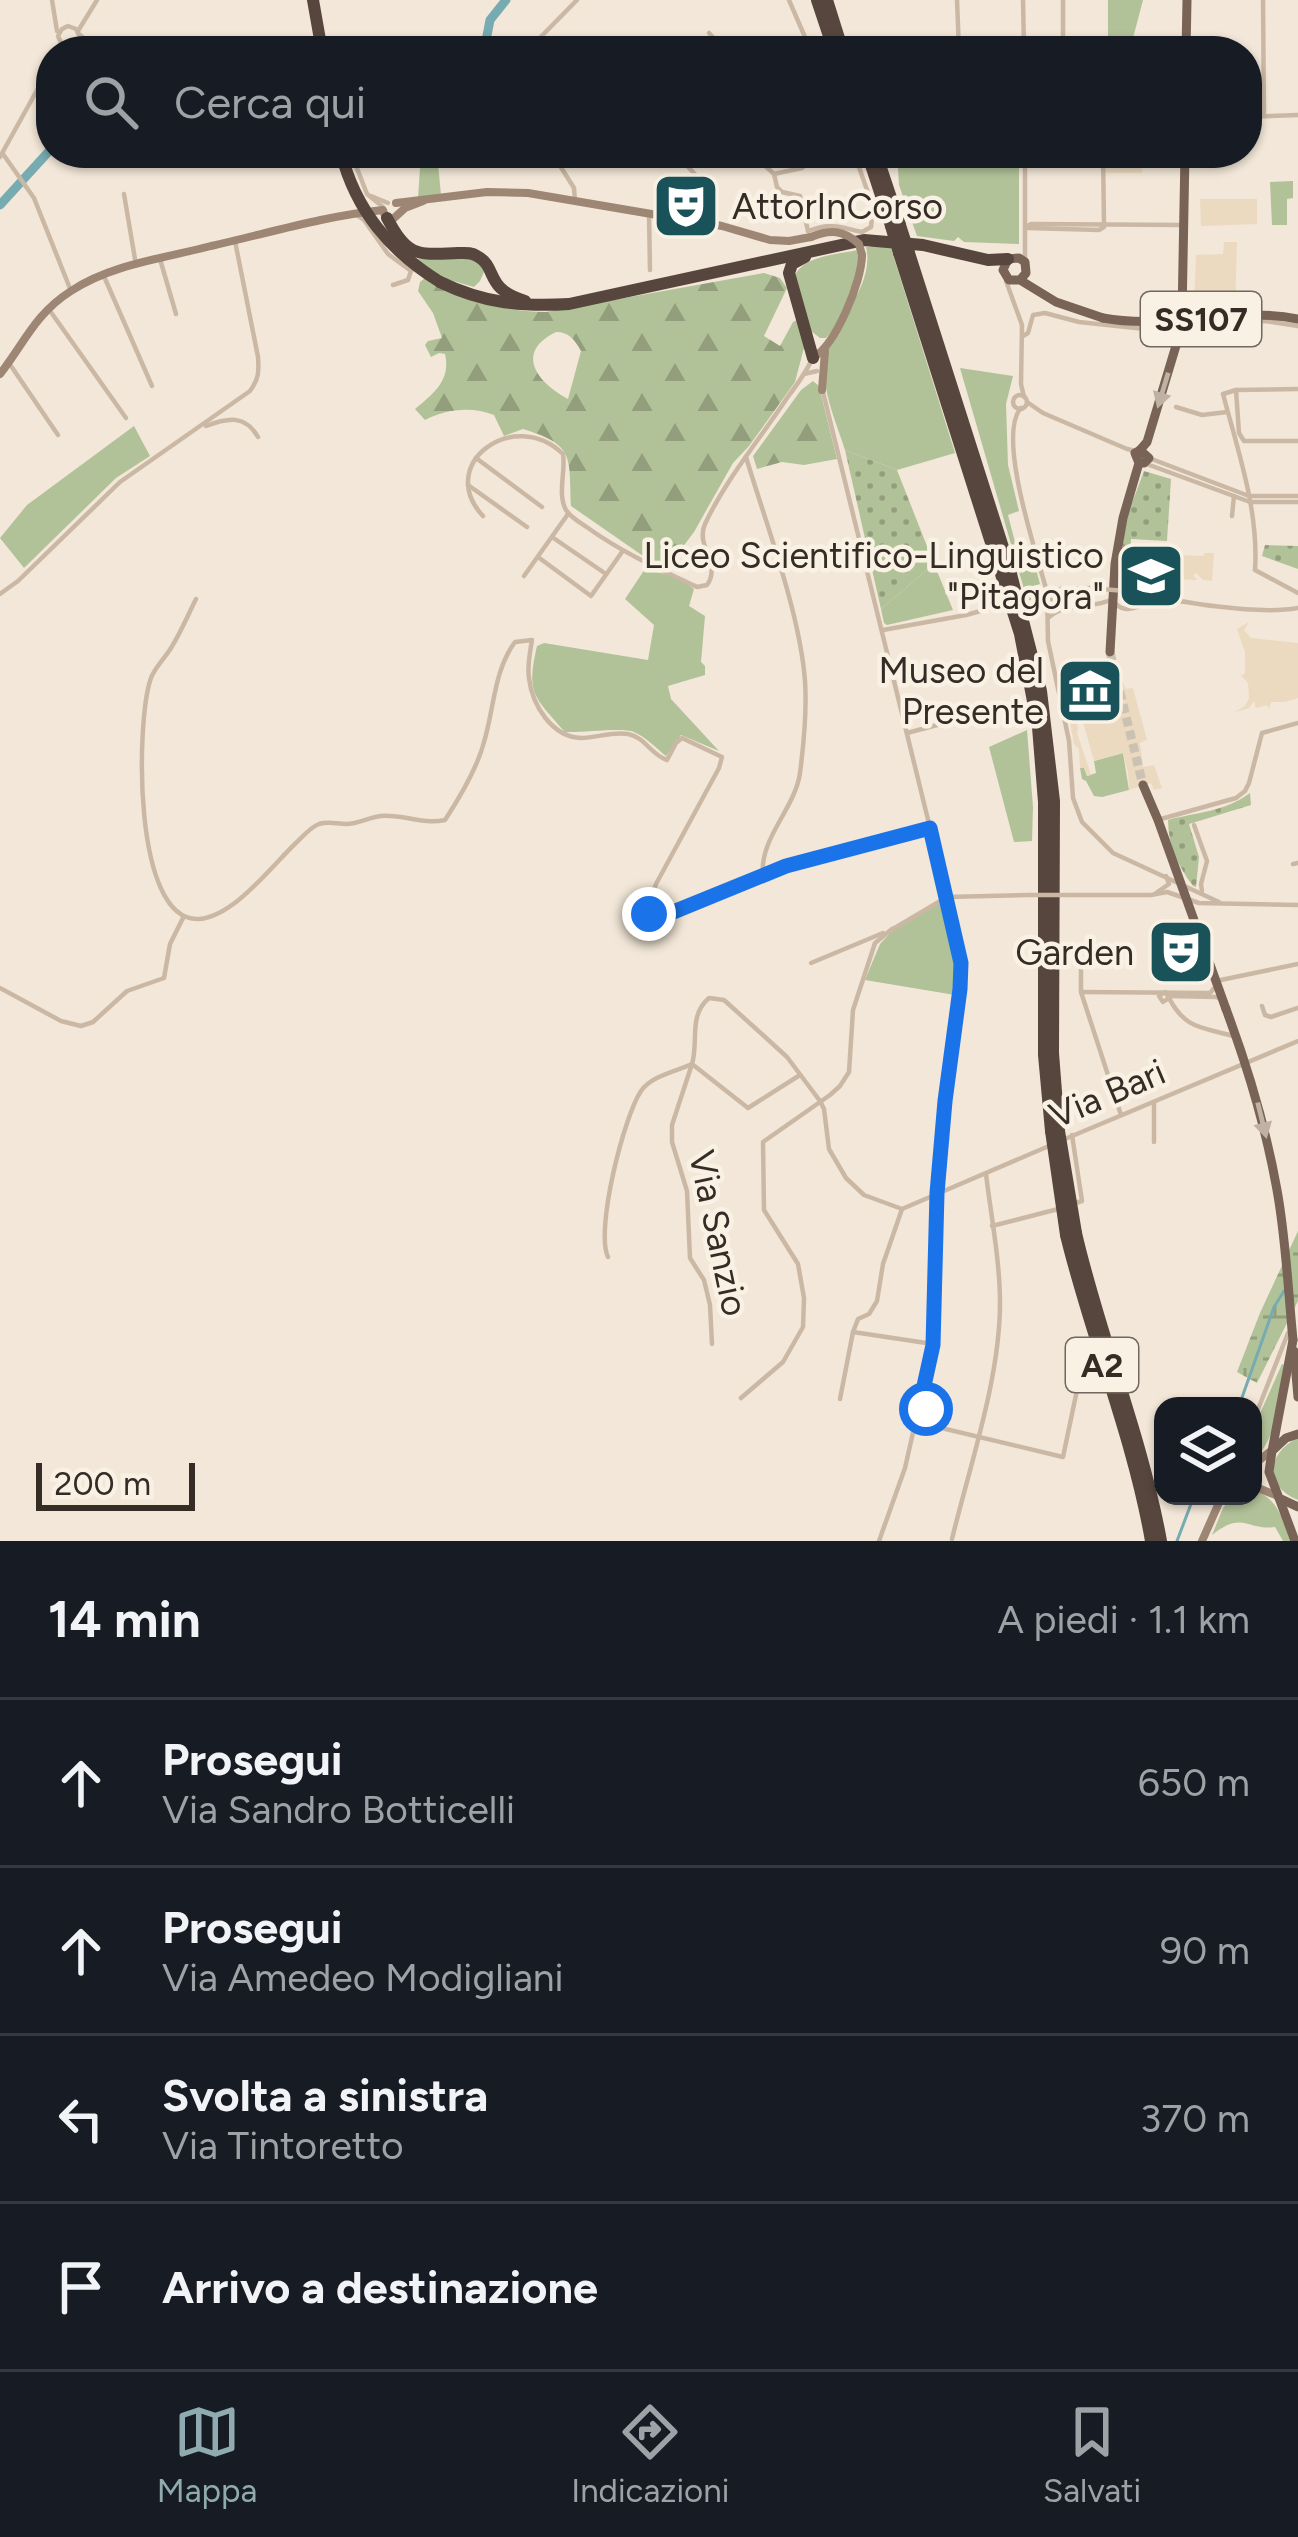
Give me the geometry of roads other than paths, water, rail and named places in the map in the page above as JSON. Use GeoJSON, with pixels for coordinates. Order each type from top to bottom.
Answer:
{"type":"FeatureCollection","features":[{"type":"Feature","properties":{"kind":"highway"},"geometry":{"type":"LineString","coordinates":[[313,0],[319,36]]}},
{"type":"Feature","properties":{"kind":"highway"},"geometry":{"type":"LineString","coordinates":[[817,0],[829,36]]}},
{"type":"Feature","properties":{"kind":"highway"},"geometry":{"type":"LineString","coordinates":[[827,0],[838,36]]}},
{"type":"Feature","properties":{"kind":"highway","name":"SS107"},"geometry":{"type":"LineString","coordinates":[[346,168],[357,198],[383,237],[419,269],[460,292],[499,303],[568,304],[863,240],[948,249],[1014,270]]}},
{"type":"Feature","properties":{"kind":"highway","name":"A2"},"geometry":{"type":"LineString","coordinates":[[873,168],[904,253],[1020,634],[1044,802],[1044,1054],[1061,1132],[1071,1234],[1094,1340],[1143,1493],[1151,1541]]}},
{"type":"Feature","properties":{"kind":"highway","name":"A2"},"geometry":{"type":"LineString","coordinates":[[880,168],[895,226]]}},
{"type":"Feature","properties":{"kind":"highway"},"geometry":{"type":"LineString","coordinates":[[390,211],[406,248],[421,254],[478,256],[508,296],[543,305]]}},
{"type":"Feature","properties":{"kind":"highway"},"geometry":{"type":"LineString","coordinates":[[816,349],[788,273],[792,264],[826,249]]}},
{"type":"Feature","properties":{"kind":"highway"},"geometry":{"type":"LineString","coordinates":[[717,273],[772,269],[791,287]]}},
{"type":"Feature","properties":{"kind":"highway"},"geometry":{"type":"LineString","coordinates":[[440,282],[472,289],[482,283],[488,270]]}},
{"type":"Feature","properties":{"kind":"highway","name":"A2"},"geometry":{"type":"LineString","coordinates":[[1071,1234],[1148,1479],[1161,1541]]}},
{"type":"Feature","properties":{"kind":"main road"},"geometry":{"type":"LineString","coordinates":[[1186,0],[1186,36]]}},
{"type":"Feature","properties":{"kind":"main road"},"geometry":{"type":"LineString","coordinates":[[1110,652],[1123,518],[1181,322],[1184,168]]}},
{"type":"Feature","properties":{"kind":"main road"},"geometry":{"type":"LineString","coordinates":[[0,374],[48,308],[103,274],[308,221],[498,191],[698,221],[760,238],[829,231],[849,236],[859,244],[862,255],[857,284],[834,333],[816,349],[822,390]]}},
{"type":"Feature","properties":{"kind":"main road","name":"SS107"},"geometry":{"type":"LineString","coordinates":[[1014,270],[1040,293],[1103,319],[1136,322],[1263,315],[1298,320]]}},
{"type":"Feature","properties":{"kind":"main road"},"geometry":{"type":"LineString","coordinates":[[1143,785],[1246,1063],[1271,1157],[1279,1195],[1298,1396]]}},
{"type":"Feature","properties":{"kind":"main road"},"geometry":{"type":"LineString","coordinates":[[1293,1340],[1269,1472],[1294,1541]]}},
{"type":"Feature","properties":{"kind":"main road"},"geometry":{"type":"LineString","coordinates":[[1262,1458],[1298,1434]]}},
{"type":"Feature","properties":{"kind":"main road"},"geometry":{"type":"LineString","coordinates":[[1262,1490],[1298,1507]]}},
{"type":"Feature","properties":{"kind":"main road"},"geometry":{"type":"LineString","coordinates":[[1202,1541],[1218,1505]]}},
{"type":"Feature","properties":{"kind":"street"},"geometry":{"type":"LineString","coordinates":[[52,0],[58,36]]}},
{"type":"Feature","properties":{"kind":"street"},"geometry":{"type":"LineString","coordinates":[[59,36],[62,28],[98,0]]}},
{"type":"Feature","properties":{"kind":"street"},"geometry":{"type":"LineString","coordinates":[[541,36],[577,0]]}},
{"type":"Feature","properties":{"kind":"street"},"geometry":{"type":"LineString","coordinates":[[789,0],[805,36]]}},
{"type":"Feature","properties":{"kind":"street"},"geometry":{"type":"LineString","coordinates":[[957,0],[958,36]]}},
{"type":"Feature","properties":{"kind":"street"},"geometry":{"type":"LineString","coordinates":[[1023,0],[1024,36]]}},
{"type":"Feature","properties":{"kind":"street"},"geometry":{"type":"LineString","coordinates":[[1063,0],[1063,36]]}},
{"type":"Feature","properties":{"kind":"street"},"geometry":{"type":"LineString","coordinates":[[1263,0],[1264,116],[1298,115]]}},
{"type":"Feature","properties":{"kind":"street"},"geometry":{"type":"LineString","coordinates":[[79,36],[89,11]]}},
{"type":"Feature","properties":{"kind":"street"},"geometry":{"type":"LineString","coordinates":[[54,16],[82,36]]}},
{"type":"Feature","properties":{"kind":"street"},"geometry":{"type":"LineString","coordinates":[[709,33],[712,36]]}},
{"type":"Feature","properties":{"kind":"street"},"geometry":{"type":"LineString","coordinates":[[36,92],[1,156],[34,198],[71,291]]}},
{"type":"Feature","properties":{"kind":"street"},"geometry":{"type":"LineString","coordinates":[[358,168],[368,194],[390,211]]}},
{"type":"Feature","properties":{"kind":"street"},"geometry":{"type":"LineString","coordinates":[[561,168],[574,188],[575,201]]}},
{"type":"Feature","properties":{"kind":"street"},"geometry":{"type":"LineString","coordinates":[[689,168],[706,186],[698,221]]}},
{"type":"Feature","properties":{"kind":"street"},"geometry":{"type":"LineString","coordinates":[[767,168],[782,192],[800,196],[808,236],[836,224],[862,232],[871,227],[873,207],[859,168]]}},
{"type":"Feature","properties":{"kind":"street"},"geometry":{"type":"LineString","coordinates":[[774,174],[798,168]]}},
{"type":"Feature","properties":{"kind":"street"},"geometry":{"type":"LineString","coordinates":[[1025,168],[1024,246],[1012,286],[1023,336],[1021,402],[1013,417],[1014,461],[1047,592],[1048,640],[1069,741],[1073,797],[1082,822],[1113,853],[1219,902]]}},
{"type":"Feature","properties":{"kind":"street"},"geometry":{"type":"LineString","coordinates":[[1103,168],[1104,227]]}},
{"type":"Feature","properties":{"kind":"street"},"geometry":{"type":"LineString","coordinates":[[124,194],[136,265]]}},
{"type":"Feature","properties":{"kind":"street"},"geometry":{"type":"LineString","coordinates":[[368,194],[359,212],[388,254],[411,271],[408,280],[393,285]]}},
{"type":"Feature","properties":{"kind":"street"},"geometry":{"type":"LineString","coordinates":[[650,213],[650,270]]}},
{"type":"Feature","properties":{"kind":"street"},"geometry":{"type":"LineString","coordinates":[[1025,227],[1099,230],[1184,225]]}},
{"type":"Feature","properties":{"kind":"street"},"geometry":{"type":"LineString","coordinates":[[0,594],[120,482],[250,391],[260,373],[235,241]]}},
{"type":"Feature","properties":{"kind":"street"},"geometry":{"type":"LineString","coordinates":[[160,259],[176,314]]}},
{"type":"Feature","properties":{"kind":"street"},"geometry":{"type":"LineString","coordinates":[[1012,297],[1014,270]]}},
{"type":"Feature","properties":{"kind":"street"},"geometry":{"type":"LineString","coordinates":[[103,274],[152,386]]}},
{"type":"Feature","properties":{"kind":"street"},"geometry":{"type":"LineString","coordinates":[[48,308],[126,418]]}},
{"type":"Feature","properties":{"kind":"street"},"geometry":{"type":"LineString","coordinates":[[1023,336],[1031,319],[1040,313],[1130,327],[1265,312],[1298,320]]}},
{"type":"Feature","properties":{"kind":"street"},"geometry":{"type":"LineString","coordinates":[[1130,327],[1138,318],[1298,320]]}},
{"type":"Feature","properties":{"kind":"street"},"geometry":{"type":"LineString","coordinates":[[483,515],[471,503],[468,485],[476,458],[486,446],[506,437],[520,434],[544,439],[563,454],[563,498],[568,514],[645,564],[697,587],[707,585],[712,570],[703,542],[704,526],[816,349]]}},
{"type":"Feature","properties":{"kind":"street"},"geometry":{"type":"LineString","coordinates":[[803,374],[816,349]]}},
{"type":"Feature","properties":{"kind":"street"},"geometry":{"type":"LineString","coordinates":[[803,374],[816,349]]}},
{"type":"Feature","properties":{"kind":"street"},"geometry":{"type":"LineString","coordinates":[[816,349],[822,390],[959,949],[960,989],[937,1193],[933,1345],[904,1468],[879,1541]]}},
{"type":"Feature","properties":{"kind":"street"},"geometry":{"type":"LineString","coordinates":[[9,363],[58,435]]}},
{"type":"Feature","properties":{"kind":"street"},"geometry":{"type":"LineString","coordinates":[[1298,389],[1222,394],[1257,540],[1255,572],[1298,592]]}},
{"type":"Feature","properties":{"kind":"street"},"geometry":{"type":"LineString","coordinates":[[1237,390],[1239,433],[1244,441],[1298,441]]}},
{"type":"Feature","properties":{"kind":"street"},"geometry":{"type":"LineString","coordinates":[[1021,402],[1234,496],[1298,499]]}},
{"type":"Feature","properties":{"kind":"street"},"geometry":{"type":"LineString","coordinates":[[1176,407],[1202,415],[1227,412]]}},
{"type":"Feature","properties":{"kind":"street"},"geometry":{"type":"LineString","coordinates":[[197,429],[231,418],[244,422],[258,437]]}},
{"type":"Feature","properties":{"kind":"street"},"geometry":{"type":"LineString","coordinates":[[1139,456],[1249,499]]}},
{"type":"Feature","properties":{"kind":"street"},"geometry":{"type":"LineString","coordinates":[[746,457],[784,583],[805,676],[799,781],[763,856],[763,875]]}},
{"type":"Feature","properties":{"kind":"street"},"geometry":{"type":"LineString","coordinates":[[476,458],[542,507]]}},
{"type":"Feature","properties":{"kind":"street"},"geometry":{"type":"LineString","coordinates":[[468,485],[527,527]]}},
{"type":"Feature","properties":{"kind":"street"},"geometry":{"type":"LineString","coordinates":[[1232,516],[1234,496]]}},
{"type":"Feature","properties":{"kind":"street"},"geometry":{"type":"LineString","coordinates":[[524,576],[568,514]]}},
{"type":"Feature","properties":{"kind":"street"},"geometry":{"type":"LineString","coordinates":[[552,537],[606,574]]}},
{"type":"Feature","properties":{"kind":"street"},"geometry":{"type":"LineString","coordinates":[[538,557],[591,596],[622,552]]}},
{"type":"Feature","properties":{"kind":"street"},"geometry":{"type":"LineString","coordinates":[[882,631],[966,615],[1061,589],[1125,591],[1150,599],[1284,611],[1298,608]]}},
{"type":"Feature","properties":{"kind":"street"},"geometry":{"type":"LineString","coordinates":[[1047,592],[1061,609]]}},
{"type":"Feature","properties":{"kind":"street"},"geometry":{"type":"LineString","coordinates":[[1047,620],[1061,609],[1096,606],[1113,598],[1123,610],[1150,599]]}},
{"type":"Feature","properties":{"kind":"street"},"geometry":{"type":"LineString","coordinates":[[196,599],[172,647],[151,675],[141,785],[147,842],[159,886],[184,916],[203,919],[224,909],[322,823],[353,824],[383,815],[445,820],[483,748],[496,688],[515,642],[532,640],[529,680],[537,704],[550,724],[568,736],[627,734],[667,760],[682,738],[722,757],[656,884],[649,903],[654,918],[763,875],[930,828]]}},
{"type":"Feature","properties":{"kind":"street"},"geometry":{"type":"LineString","coordinates":[[907,733],[982,712]]}},
{"type":"Feature","properties":{"kind":"street"},"geometry":{"type":"LineString","coordinates":[[1158,820],[1236,798],[1249,783],[1262,734],[1298,723]]}},
{"type":"Feature","properties":{"kind":"street"},"geometry":{"type":"LineString","coordinates":[[1194,825],[1207,861],[1203,894]]}},
{"type":"Feature","properties":{"kind":"street"},"geometry":{"type":"LineString","coordinates":[[1175,866],[1192,888]]}},
{"type":"Feature","properties":{"kind":"street"},"geometry":{"type":"LineString","coordinates":[[1151,895],[1169,884],[1166,876]]}},
{"type":"Feature","properties":{"kind":"street"},"geometry":{"type":"LineString","coordinates":[[811,963],[892,929],[947,897],[1167,892],[1188,901],[1298,905]]}},
{"type":"Feature","properties":{"kind":"street"},"geometry":{"type":"LineString","coordinates":[[1188,901],[1203,894]]}},
{"type":"Feature","properties":{"kind":"street"},"geometry":{"type":"LineString","coordinates":[[0,988],[61,1022],[81,1026],[93,1022],[127,991],[164,978],[170,944],[184,916]]}},
{"type":"Feature","properties":{"kind":"street"},"geometry":{"type":"LineString","coordinates":[[740,1398],[783,1362],[803,1327],[798,1264],[764,1210],[763,1142],[840,1086],[849,1072],[854,1010],[866,968],[875,943],[892,929]]}},
{"type":"Feature","properties":{"kind":"street"},"geometry":{"type":"LineString","coordinates":[[1082,963],[1081,992],[1121,1115]]}},
{"type":"Feature","properties":{"kind":"street"},"geometry":{"type":"LineString","coordinates":[[1167,996],[1210,992],[1216,983],[1298,964]]}},
{"type":"Feature","properties":{"kind":"street"},"geometry":{"type":"LineString","coordinates":[[1081,992],[1216,997],[1224,1004]]}},
{"type":"Feature","properties":{"kind":"street"},"geometry":{"type":"LineString","coordinates":[[1167,996],[1191,1024],[1240,1039],[1252,1061]]}},
{"type":"Feature","properties":{"kind":"street","name":"Via Sanzio"},"geometry":{"type":"LineString","coordinates":[[712,1344],[704,1280],[689,1258],[687,1191],[672,1142],[672,1125],[696,1049],[698,1010],[709,998],[718,998],[764,1036],[820,1101],[829,1149],[846,1178],[864,1196],[902,1209]]}},
{"type":"Feature","properties":{"kind":"street"},"geometry":{"type":"LineString","coordinates":[[1262,1006],[1271,1017],[1298,1008]]}},
{"type":"Feature","properties":{"kind":"street","name":"Via Bari"},"geometry":{"type":"LineString","coordinates":[[937,1193],[986,1174],[1061,1132],[1121,1115],[1298,1041]]}},
{"type":"Feature","properties":{"kind":"street"},"geometry":{"type":"LineString","coordinates":[[608,1257],[604,1227],[621,1135],[647,1084],[692,1064]]}},
{"type":"Feature","properties":{"kind":"street","name":"Via Sanzio"},"geometry":{"type":"LineString","coordinates":[[692,1064],[748,1108],[800,1075]]}},
{"type":"Feature","properties":{"kind":"street"},"geometry":{"type":"LineString","coordinates":[[1154,1102],[1154,1142]]}},
{"type":"Feature","properties":{"kind":"street"},"geometry":{"type":"LineString","coordinates":[[992,1226],[1082,1201],[1061,1132]]}},
{"type":"Feature","properties":{"kind":"street"},"geometry":{"type":"LineString","coordinates":[[952,1539],[998,1336],[1000,1299],[986,1174]]}},
{"type":"Feature","properties":{"kind":"street"},"geometry":{"type":"LineString","coordinates":[[840,1399],[858,1318],[869,1314],[877,1300],[883,1264],[902,1209],[937,1193]]}},
{"type":"Feature","properties":{"kind":"street"},"geometry":{"type":"LineString","coordinates":[[1262,1401],[1298,1310]]}},
{"type":"Feature","properties":{"kind":"street"},"geometry":{"type":"LineString","coordinates":[[854,1332],[933,1345]]}},
{"type":"Feature","properties":{"kind":"street"},"geometry":{"type":"LineString","coordinates":[[920,1404],[929,1425],[1063,1457],[1077,1390]]}},
{"type":"Feature","properties":{"kind":"waterway"},"geometry":{"type":"LineString","coordinates":[[487,36],[490,20],[506,0]]}},
{"type":"Feature","properties":{"kind":"waterway"},"geometry":{"type":"LineString","coordinates":[[0,205],[36,165]]}},
{"type":"Feature","properties":{"kind":"waterway"},"geometry":{"type":"LineString","coordinates":[[1242,1397],[1284,1291]]}},
{"type":"Feature","properties":{"kind":"waterway"},"geometry":{"type":"LineString","coordinates":[[1177,1541],[1191,1505]]}},
{"type":"Feature","properties":{"kind":"tunnel"},"geometry":{"type":"LineString","coordinates":[[1110,652],[1143,785]]}},
{"type":"Feature","properties":{"kind":"place","name":"AttorInCorso"},"geometry":{"type":"Point","coordinates":[686,206]}},
{"type":"Feature","properties":{"kind":"place","name":"Liceo Scientifico-Linguistico \"Pitagora\""},"geometry":{"type":"Point","coordinates":[1151,576]}},
{"type":"Feature","properties":{"kind":"place","name":"Museo del Presente"},"geometry":{"type":"Point","coordinates":[1090,691]}},
{"type":"Feature","properties":{"kind":"place","name":"Garden"},"geometry":{"type":"Point","coordinates":[1181,952]}}]}
